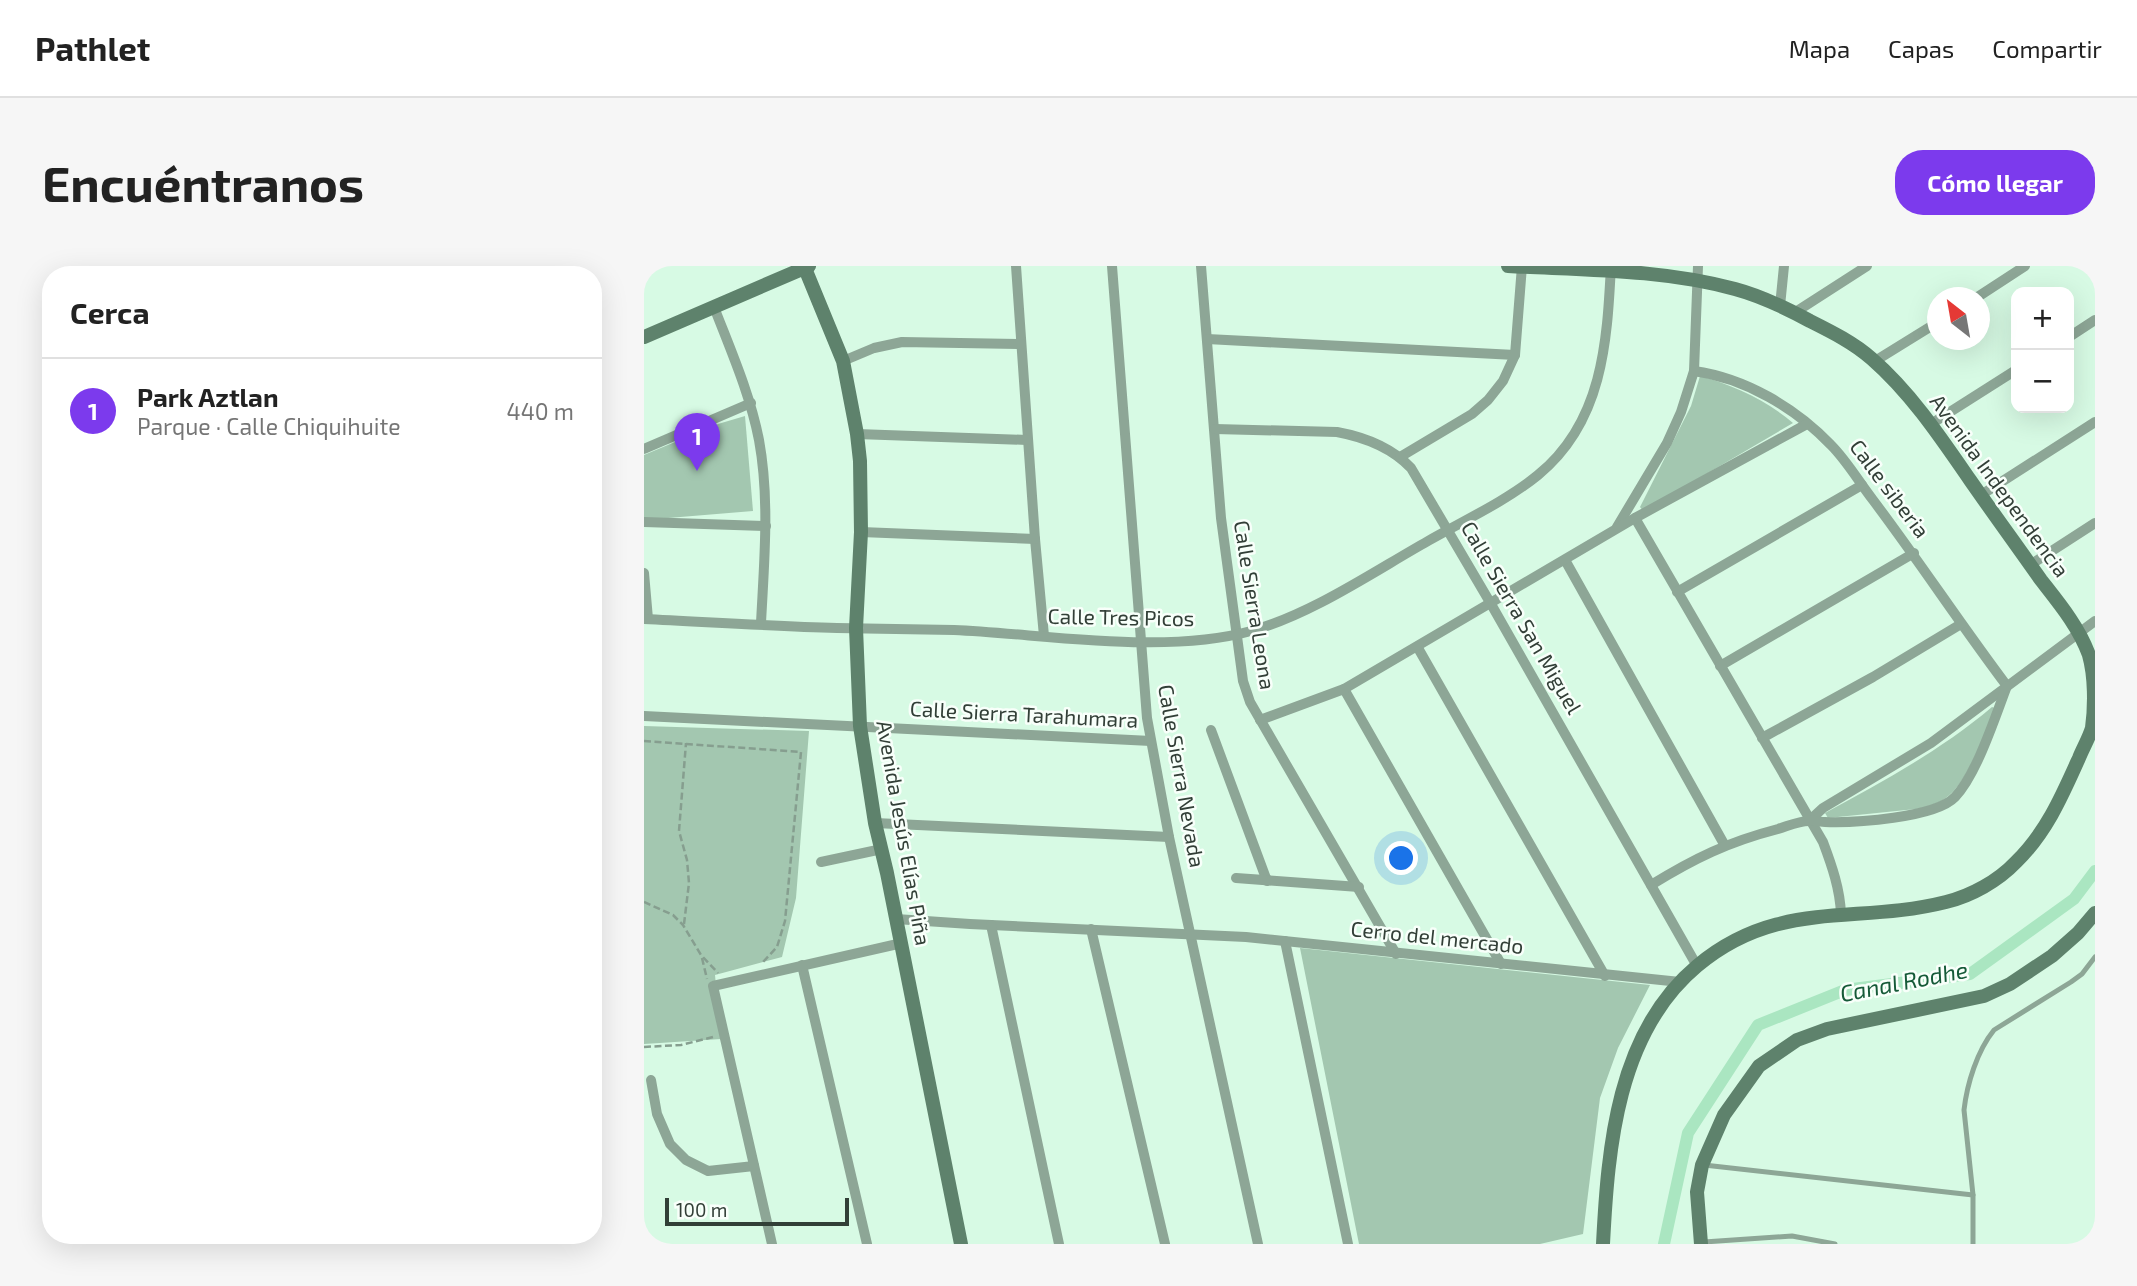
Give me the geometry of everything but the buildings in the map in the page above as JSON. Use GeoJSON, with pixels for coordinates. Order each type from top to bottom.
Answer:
{"type":"FeatureCollection","features":[{"type":"Feature","properties":{"kind":"street"},"geometry":{"type":"LineString","coordinates":[[1016,266],[1027,440],[1044,636]]}},
{"type":"Feature","properties":{"kind":"street","name":"Calle Sierra Nevada"},"geometry":{"type":"LineString","coordinates":[[1112,266],[1147,718],[1169,837],[1258,1244]]}},
{"type":"Feature","properties":{"kind":"street","name":"Calle Sierra Leona"},"geometry":{"type":"LineString","coordinates":[[1201,266],[1221,518],[1243,681],[1260,720],[1396,954]]}},
{"type":"Feature","properties":{"kind":"street","name":"Avenida Independencia"},"geometry":{"type":"LineString","coordinates":[[1508,266],[1698,273],[1780,306],[1835,334],[1875,361],[1931,424],[2078,632],[2092,666],[2095,695],[2093,727],[2052,816],[2031,847],[2001,876],[1973,892],[1945,902],[1809,917],[1761,929],[1728,944],[1680,982],[1649,1027],[1633,1056],[1625,1081],[1608,1165],[1603,1244]]}},
{"type":"Feature","properties":{"kind":"street"},"geometry":{"type":"LineString","coordinates":[[1400,457],[1472,414],[1503,381],[1515,355],[1522,266]]}},
{"type":"Feature","properties":{"kind":"street"},"geometry":{"type":"LineString","coordinates":[[1780,306],[1784,266]]}},
{"type":"Feature","properties":{"kind":"street"},"geometry":{"type":"LineString","coordinates":[[1794,313],[1867,266]]}},
{"type":"Feature","properties":{"kind":"street"},"geometry":{"type":"LineString","coordinates":[[1990,289],[2025,266]]}},
{"type":"Feature","properties":{"kind":"street"},"geometry":{"type":"LineString","coordinates":[[644,337],[806,267]]}},
{"type":"Feature","properties":{"kind":"street","name":"Avenida Jesús Elías Piña"},"geometry":{"type":"LineString","coordinates":[[806,267],[843,361],[857,434],[861,532],[856,628],[860,726],[875,823],[902,943],[961,1244]]}},
{"type":"Feature","properties":{"kind":"street","name":"Calle Tres Picos"},"geometry":{"type":"LineString","coordinates":[[646,619],[955,630],[1142,642],[1237,635],[1279,621],[1314,605],[1448,530],[1519,489],[1540,473],[1565,446],[1584,415],[1595,388],[1609,316],[1611,269]]}},
{"type":"Feature","properties":{"kind":"street"},"geometry":{"type":"LineString","coordinates":[[1616,530],[1667,443],[1681,412],[1693,371],[1698,273]]}},
{"type":"Feature","properties":{"kind":"street"},"geometry":{"type":"LineString","coordinates":[[714,307],[751,403],[759,442],[766,526],[761,623]]}},
{"type":"Feature","properties":{"kind":"street"},"geometry":{"type":"LineString","coordinates":[[2074,334],[2095,320]]}},
{"type":"Feature","properties":{"kind":"street"},"geometry":{"type":"LineString","coordinates":[[1875,361],[1927,328]]}},
{"type":"Feature","properties":{"kind":"street"},"geometry":{"type":"LineString","coordinates":[[1207,339],[1515,355]]}},
{"type":"Feature","properties":{"kind":"street"},"geometry":{"type":"LineString","coordinates":[[843,361],[874,348],[902,342],[1021,344]]}},
{"type":"Feature","properties":{"kind":"street","name":"Calle siberia"},"geometry":{"type":"LineString","coordinates":[[1693,371],[1712,373],[1777,401],[1832,446],[1913,553],[1961,625],[2007,686]]}},
{"type":"Feature","properties":{"kind":"street"},"geometry":{"type":"LineString","coordinates":[[1931,424],[2011,373]]}},
{"type":"Feature","properties":{"kind":"street"},"geometry":{"type":"LineString","coordinates":[[644,449],[751,403]]}},
{"type":"Feature","properties":{"kind":"street"},"geometry":{"type":"LineString","coordinates":[[1981,495],[2095,422]]}},
{"type":"Feature","properties":{"kind":"street"},"geometry":{"type":"LineString","coordinates":[[1260,720],[1345,689],[1635,518],[1807,424]]}},
{"type":"Feature","properties":{"kind":"street","name":"Calle Sierra San Miguel"},"geometry":{"type":"LineString","coordinates":[[1215,429],[1337,432],[1353,435],[1400,457],[1421,484],[1492,604],[1697,966]]}},
{"type":"Feature","properties":{"kind":"street"},"geometry":{"type":"LineString","coordinates":[[857,434],[1027,440]]}},
{"type":"Feature","properties":{"kind":"street"},"geometry":{"type":"LineString","coordinates":[[1677,592],[1862,485]]}},
{"type":"Feature","properties":{"kind":"street"},"geometry":{"type":"LineString","coordinates":[[1635,518],[1823,842],[1833,868],[1841,914]]}},
{"type":"Feature","properties":{"kind":"street"},"geometry":{"type":"LineString","coordinates":[[644,522],[766,526]]}},
{"type":"Feature","properties":{"kind":"street"},"geometry":{"type":"LineString","coordinates":[[2030,565],[2095,523]]}},
{"type":"Feature","properties":{"kind":"street"},"geometry":{"type":"LineString","coordinates":[[861,532],[1035,539]]}},
{"type":"Feature","properties":{"kind":"street"},"geometry":{"type":"LineString","coordinates":[[1720,666],[1913,553]]}},
{"type":"Feature","properties":{"kind":"street"},"geometry":{"type":"LineString","coordinates":[[1565,560],[1724,844]]}},
{"type":"Feature","properties":{"kind":"street"},"geometry":{"type":"LineString","coordinates":[[644,573],[646,619]]}},
{"type":"Feature","properties":{"kind":"street"},"geometry":{"type":"LineString","coordinates":[[1810,820],[1823,808],[1931,743],[2095,621]]}},
{"type":"Feature","properties":{"kind":"street"},"geometry":{"type":"LineString","coordinates":[[1762,738],[1961,625]]}},
{"type":"Feature","properties":{"kind":"street"},"geometry":{"type":"LineString","coordinates":[[1418,648],[1605,975]]}},
{"type":"Feature","properties":{"kind":"street"},"geometry":{"type":"LineString","coordinates":[[1651,885],[1724,844],[1810,820],[1825,822],[1910,816],[1929,811],[1954,798],[1968,780],[2007,686]]}},
{"type":"Feature","properties":{"kind":"street"},"geometry":{"type":"LineString","coordinates":[[1345,689],[1500,964]]}},
{"type":"Feature","properties":{"kind":"street","name":"Calle Sierra Tarahumara"},"geometry":{"type":"LineString","coordinates":[[644,716],[1151,741]]}},
{"type":"Feature","properties":{"kind":"street"},"geometry":{"type":"LineString","coordinates":[[1211,730],[1268,881]]}},
{"type":"Feature","properties":{"kind":"street"},"geometry":{"type":"LineString","coordinates":[[875,823],[1169,837]]}},
{"type":"Feature","properties":{"kind":"street"},"geometry":{"type":"LineString","coordinates":[[821,862],[882,849]]}},
{"type":"Feature","properties":{"kind":"street"},"geometry":{"type":"LineString","coordinates":[[1236,878],[1359,887]]}},
{"type":"Feature","properties":{"kind":"street"},"geometry":{"type":"LineString","coordinates":[[1701,1243],[1697,1192],[1702,1164],[1724,1115],[1759,1066],[1797,1040],[1827,1028],[1984,996],[2010,985],[2052,956],[2078,933],[2095,913]]}},
{"type":"Feature","properties":{"kind":"street","name":"Cerro del mercado"},"geometry":{"type":"LineString","coordinates":[[896,919],[1191,933],[1680,982]]}},
{"type":"Feature","properties":{"kind":"street"},"geometry":{"type":"LineString","coordinates":[[991,925],[1059,1244]]}},
{"type":"Feature","properties":{"kind":"street"},"geometry":{"type":"LineString","coordinates":[[1091,929],[1165,1244]]}},
{"type":"Feature","properties":{"kind":"street"},"geometry":{"type":"LineString","coordinates":[[1285,941],[1348,1244]]}},
{"type":"Feature","properties":{"kind":"street"},"geometry":{"type":"LineString","coordinates":[[772,1244],[713,986],[902,943]]}},
{"type":"Feature","properties":{"kind":"street"},"geometry":{"type":"LineString","coordinates":[[802,965],[867,1244]]}},
{"type":"Feature","properties":{"kind":"street"},"geometry":{"type":"LineString","coordinates":[[651,1080],[657,1114],[670,1144],[686,1160],[708,1171],[754,1166]]}},
{"type":"Feature","properties":{"kind":"lane"},"geometry":{"type":"LineString","coordinates":[[1973,1244],[1973,1195],[1964,1110],[1965,1097],[1984,1042],[1994,1030],[2082,974],[2095,957]]}},
{"type":"Feature","properties":{"kind":"lane"},"geometry":{"type":"LineString","coordinates":[[1702,1164],[1973,1195]]}},
{"type":"Feature","properties":{"kind":"lane"},"geometry":{"type":"LineString","coordinates":[[1701,1243],[1792,1236],[1835,1244]]}},
{"type":"Feature","properties":{"kind":"path"},"geometry":{"type":"LineString","coordinates":[[644,741],[801,752],[785,921],[777,947],[758,966]]}},
{"type":"Feature","properties":{"kind":"path"},"geometry":{"type":"LineString","coordinates":[[683,925],[689,883],[687,860],[679,831],[686,743]]}},
{"type":"Feature","properties":{"kind":"path"},"geometry":{"type":"LineString","coordinates":[[644,902],[673,915],[683,925],[701,955],[722,975]]}},
{"type":"Feature","properties":{"kind":"path"},"geometry":{"type":"LineString","coordinates":[[701,955],[708,984],[713,986]]}},
{"type":"Feature","properties":{"kind":"path"},"geometry":{"type":"LineString","coordinates":[[644,1047],[681,1045],[722,1034]]}},
{"type":"Feature","properties":{"kind":"green space"},"geometry":{"type":"Polygon","coordinates":[[[1700,376],[1749,394],[1793,423],[1643,511],[1640,507],[1691,406],[1700,376]]]}},
{"type":"Feature","properties":{"kind":"green space"},"geometry":{"type":"Polygon","coordinates":[[[745,416],[753,511],[644,520],[644,455],[718,424],[745,416]]]}},
{"type":"Feature","properties":{"kind":"green space"},"geometry":{"type":"Polygon","coordinates":[[[1992,707],[1995,708],[1969,769],[1944,799],[1916,809],[1828,818],[1825,813],[1932,751],[1992,707]]]}},
{"type":"Feature","properties":{"kind":"green space"},"geometry":{"type":"Polygon","coordinates":[[[644,726],[809,731],[796,898],[782,957],[715,975],[721,1039],[644,1044],[644,726]]]}},
{"type":"Feature","properties":{"kind":"green space"},"geometry":{"type":"Polygon","coordinates":[[[1300,948],[1650,985],[1618,1048],[1600,1098],[1583,1234],[1540,1244],[1359,1244],[1300,948]]]}},
{"type":"Feature","properties":{"kind":"waterway","name":"Canal Rodhe"},"geometry":{"type":"LineString","coordinates":[[1664,1244],[1688,1133],[1758,1025],[1845,990],[1970,974],[2074,899],[2095,871]]}},
{"type":"Feature","properties":{"kind":"place","name":"Park Aztlan"},"geometry":{"type":"Point","coordinates":[697,471]}}]}
